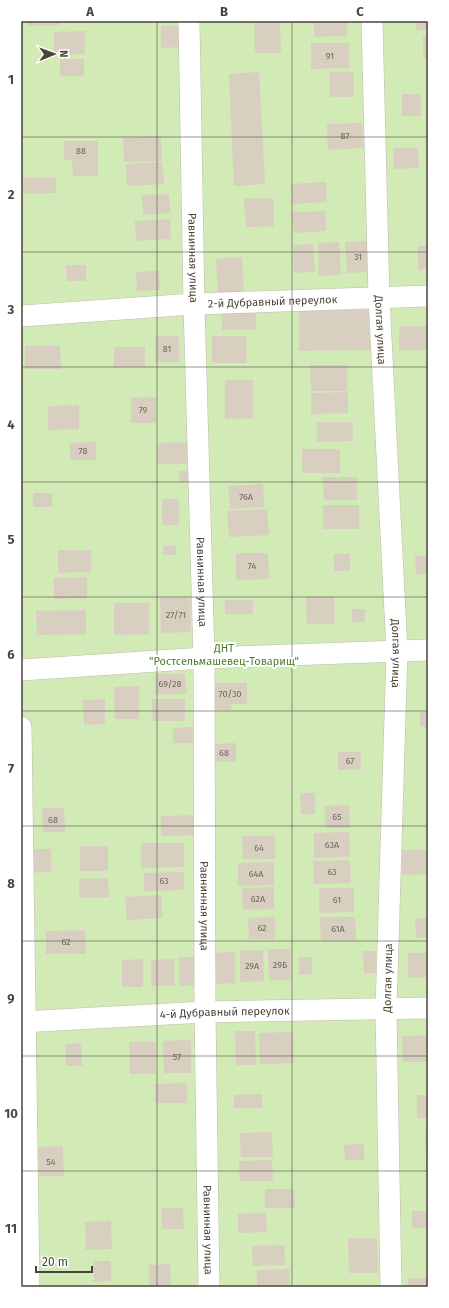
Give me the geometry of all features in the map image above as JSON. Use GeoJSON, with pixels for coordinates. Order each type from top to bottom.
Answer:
{"type":"FeatureCollection","features":[{"type":"Feature","properties":{"kind":"lane","name":"Равнинная улица"},"geometry":{"type":"LineString","coordinates":[[189,21],[194,304],[204,658],[205,1012],[209,1287]]}},
{"type":"Feature","properties":{"kind":"lane","name":"Долгая улица"},"geometry":{"type":"LineString","coordinates":[[372,21],[379,298],[397,652],[386,1010],[391,1287]]}},
{"type":"Feature","properties":{"kind":"lane","name":"2-й Дубравный переулок"},"geometry":{"type":"LineString","coordinates":[[21,316],[194,304],[428,296]]}},
{"type":"Feature","properties":{"kind":"lane"},"geometry":{"type":"LineString","coordinates":[[21,670],[204,658],[428,650]]}},
{"type":"Feature","properties":{"kind":"lane"},"geometry":{"type":"LineString","coordinates":[[21,726],[23,1022],[29,1287]]}},
{"type":"Feature","properties":{"kind":"lane","name":"4-й Дубравный переулок"},"geometry":{"type":"LineString","coordinates":[[23,1022],[205,1012],[386,1010],[428,1008]]}},
{"type":"Feature","properties":{"kind":"green space","name":"ДНТ \"Ростсельмашевец-Товарищ\""},"geometry":{"type":"Polygon","coordinates":[[[21,21],[428,21],[428,1287],[21,1287],[21,21]]]}},
{"type":"Feature","properties":{"kind":"building"},"geometry":{"type":"Polygon","coordinates":[[[27,21],[60,21],[60,25],[27,26],[27,21]]]}},
{"type":"Feature","properties":{"kind":"building"},"geometry":{"type":"Polygon","coordinates":[[[66,21],[97,21],[97,23],[66,23],[66,21]]]}},
{"type":"Feature","properties":{"kind":"building"},"geometry":{"type":"Polygon","coordinates":[[[254,21],[280,21],[281,53],[255,53],[254,21]]]}},
{"type":"Feature","properties":{"kind":"building"},"geometry":{"type":"Polygon","coordinates":[[[314,21],[347,21],[347,36],[314,37],[314,21]]]}},
{"type":"Feature","properties":{"kind":"building"},"geometry":{"type":"Polygon","coordinates":[[[416,21],[428,21],[428,30],[416,30],[416,21]]]}},
{"type":"Feature","properties":{"kind":"building"},"geometry":{"type":"Polygon","coordinates":[[[161,26],[183,26],[183,47],[161,48],[161,26]]]}},
{"type":"Feature","properties":{"kind":"building"},"geometry":{"type":"Polygon","coordinates":[[[85,31],[85,54],[54,55],[54,32],[85,31]]]}},
{"type":"Feature","properties":{"kind":"building"},"geometry":{"type":"Polygon","coordinates":[[[423,36],[428,36],[428,58],[423,58],[423,36]]]}},
{"type":"Feature","properties":{"kind":"building"},"geometry":{"type":"Polygon","coordinates":[[[311,43],[349,43],[349,68],[311,69],[311,43]]]}},
{"type":"Feature","properties":{"kind":"building"},"geometry":{"type":"Polygon","coordinates":[[[60,59],[84,59],[84,76],[60,76],[60,59]]]}},
{"type":"Feature","properties":{"kind":"building"},"geometry":{"type":"Polygon","coordinates":[[[259,72],[265,184],[234,186],[229,74],[259,72]]]}},
{"type":"Feature","properties":{"kind":"building"},"geometry":{"type":"Polygon","coordinates":[[[329,72],[353,72],[354,97],[330,97],[329,72]]]}},
{"type":"Feature","properties":{"kind":"building"},"geometry":{"type":"Polygon","coordinates":[[[402,94],[421,94],[421,116],[402,116],[402,94]]]}},
{"type":"Feature","properties":{"kind":"building"},"geometry":{"type":"Polygon","coordinates":[[[362,123],[364,148],[328,150],[327,124],[362,123]]]}},
{"type":"Feature","properties":{"kind":"building"},"geometry":{"type":"Polygon","coordinates":[[[161,136],[162,161],[124,162],[123,138],[161,136]]]}},
{"type":"Feature","properties":{"kind":"building"},"geometry":{"type":"Polygon","coordinates":[[[64,141],[98,141],[98,176],[73,176],[72,160],[64,160],[64,141]]]}},
{"type":"Feature","properties":{"kind":"building"},"geometry":{"type":"Polygon","coordinates":[[[393,148],[418,148],[419,168],[394,169],[393,148]]]}},
{"type":"Feature","properties":{"kind":"building"},"geometry":{"type":"Polygon","coordinates":[[[162,162],[164,184],[127,186],[126,164],[162,162]]]}},
{"type":"Feature","properties":{"kind":"building"},"geometry":{"type":"Polygon","coordinates":[[[21,178],[56,178],[56,193],[21,194],[21,178]]]}},
{"type":"Feature","properties":{"kind":"building"},"geometry":{"type":"Polygon","coordinates":[[[326,182],[327,202],[292,204],[291,184],[326,182]]]}},
{"type":"Feature","properties":{"kind":"building"},"geometry":{"type":"Polygon","coordinates":[[[169,194],[170,213],[143,215],[142,195],[169,194]]]}},
{"type":"Feature","properties":{"kind":"building"},"geometry":{"type":"Polygon","coordinates":[[[273,198],[274,226],[246,227],[244,199],[273,198]]]}},
{"type":"Feature","properties":{"kind":"building"},"geometry":{"type":"Polygon","coordinates":[[[325,211],[326,231],[293,233],[292,212],[325,211]]]}},
{"type":"Feature","properties":{"kind":"building"},"geometry":{"type":"Polygon","coordinates":[[[170,219],[171,239],[136,241],[135,221],[170,219]]]}},
{"type":"Feature","properties":{"kind":"building"},"geometry":{"type":"Polygon","coordinates":[[[369,241],[370,272],[347,273],[345,242],[369,241]]]}},
{"type":"Feature","properties":{"kind":"building"},"geometry":{"type":"Polygon","coordinates":[[[339,242],[341,275],[319,276],[318,243],[339,242]]]}},
{"type":"Feature","properties":{"kind":"building"},"geometry":{"type":"Polygon","coordinates":[[[313,244],[315,272],[294,273],[293,245],[313,244]]]}},
{"type":"Feature","properties":{"kind":"building"},"geometry":{"type":"Polygon","coordinates":[[[418,246],[428,246],[428,269],[418,270],[418,246]]]}},
{"type":"Feature","properties":{"kind":"building"},"geometry":{"type":"Polygon","coordinates":[[[242,257],[244,293],[218,294],[216,259],[242,257]]]}},
{"type":"Feature","properties":{"kind":"building"},"geometry":{"type":"Polygon","coordinates":[[[66,265],[86,265],[86,281],[67,281],[66,265]]]}},
{"type":"Feature","properties":{"kind":"building"},"geometry":{"type":"Polygon","coordinates":[[[159,271],[160,290],[137,291],[136,272],[159,271]]]}},
{"type":"Feature","properties":{"kind":"building"},"geometry":{"type":"Polygon","coordinates":[[[256,309],[256,330],[222,330],[222,310],[256,309]]]}},
{"type":"Feature","properties":{"kind":"building"},"geometry":{"type":"Polygon","coordinates":[[[299,310],[369,310],[370,350],[299,351],[299,310]]]}},
{"type":"Feature","properties":{"kind":"building"},"geometry":{"type":"Polygon","coordinates":[[[399,326],[428,326],[428,350],[399,350],[399,326]]]}},
{"type":"Feature","properties":{"kind":"building"},"geometry":{"type":"Polygon","coordinates":[[[155,336],[179,336],[179,362],[155,362],[155,336]]]}},
{"type":"Feature","properties":{"kind":"building"},"geometry":{"type":"Polygon","coordinates":[[[212,336],[246,336],[247,363],[212,363],[212,336]]]}},
{"type":"Feature","properties":{"kind":"building"},"geometry":{"type":"Polygon","coordinates":[[[60,345],[61,369],[25,369],[25,346],[60,345]]]}},
{"type":"Feature","properties":{"kind":"building"},"geometry":{"type":"Polygon","coordinates":[[[114,347],[145,347],[145,367],[114,367],[114,347]]]}},
{"type":"Feature","properties":{"kind":"building"},"geometry":{"type":"Polygon","coordinates":[[[310,365],[347,365],[347,391],[311,391],[310,365]]]}},
{"type":"Feature","properties":{"kind":"building"},"geometry":{"type":"Polygon","coordinates":[[[225,380],[253,380],[253,418],[225,419],[225,380]]]}},
{"type":"Feature","properties":{"kind":"building"},"geometry":{"type":"Polygon","coordinates":[[[348,392],[348,413],[311,414],[311,393],[348,392]]]}},
{"type":"Feature","properties":{"kind":"building"},"geometry":{"type":"Polygon","coordinates":[[[156,397],[156,423],[131,423],[131,398],[156,397]]]}},
{"type":"Feature","properties":{"kind":"building"},"geometry":{"type":"Polygon","coordinates":[[[79,405],[79,429],[48,430],[48,406],[79,405]]]}},
{"type":"Feature","properties":{"kind":"building"},"geometry":{"type":"Polygon","coordinates":[[[317,422],[353,422],[353,441],[317,442],[317,422]]]}},
{"type":"Feature","properties":{"kind":"building"},"geometry":{"type":"Polygon","coordinates":[[[96,442],[96,460],[70,460],[70,443],[96,442]]]}},
{"type":"Feature","properties":{"kind":"building"},"geometry":{"type":"Polygon","coordinates":[[[187,442],[187,464],[157,464],[157,443],[187,442]]]}},
{"type":"Feature","properties":{"kind":"building"},"geometry":{"type":"Polygon","coordinates":[[[302,449],[340,449],[340,473],[302,473],[302,449]]]}},
{"type":"Feature","properties":{"kind":"building"},"geometry":{"type":"Polygon","coordinates":[[[179,471],[193,471],[194,482],[179,482],[179,471]]]}},
{"type":"Feature","properties":{"kind":"building"},"geometry":{"type":"Polygon","coordinates":[[[323,477],[357,477],[357,500],[324,500],[323,477]]]}},
{"type":"Feature","properties":{"kind":"building"},"geometry":{"type":"Polygon","coordinates":[[[263,484],[264,507],[230,509],[228,486],[263,484]]]}},
{"type":"Feature","properties":{"kind":"building"},"geometry":{"type":"Polygon","coordinates":[[[33,493],[52,493],[52,507],[33,507],[33,493]]]}},
{"type":"Feature","properties":{"kind":"building"},"geometry":{"type":"Polygon","coordinates":[[[162,499],[179,499],[179,525],[162,525],[162,499]]]}},
{"type":"Feature","properties":{"kind":"building"},"geometry":{"type":"Polygon","coordinates":[[[323,505],[359,505],[359,529],[323,529],[323,505]]]}},
{"type":"Feature","properties":{"kind":"building"},"geometry":{"type":"Polygon","coordinates":[[[267,509],[269,535],[229,537],[227,511],[267,509]]]}},
{"type":"Feature","properties":{"kind":"building"},"geometry":{"type":"Polygon","coordinates":[[[176,545],[176,555],[163,555],[163,546],[176,545]]]}},
{"type":"Feature","properties":{"kind":"building"},"geometry":{"type":"Polygon","coordinates":[[[58,550],[91,550],[91,572],[58,573],[58,550]]]}},
{"type":"Feature","properties":{"kind":"building"},"geometry":{"type":"Polygon","coordinates":[[[236,553],[268,553],[269,579],[236,580],[236,553]]]}},
{"type":"Feature","properties":{"kind":"building"},"geometry":{"type":"Polygon","coordinates":[[[334,554],[350,554],[350,571],[334,571],[334,554]]]}},
{"type":"Feature","properties":{"kind":"building"},"geometry":{"type":"Polygon","coordinates":[[[428,555],[428,574],[416,574],[415,556],[428,555]]]}},
{"type":"Feature","properties":{"kind":"building"},"geometry":{"type":"Polygon","coordinates":[[[87,577],[87,598],[54,599],[54,578],[87,577]]]}},
{"type":"Feature","properties":{"kind":"building"},"geometry":{"type":"Polygon","coordinates":[[[306,597],[334,597],[335,624],[307,624],[306,597]]]}},
{"type":"Feature","properties":{"kind":"building"},"geometry":{"type":"Polygon","coordinates":[[[160,598],[190,598],[191,632],[161,633],[160,598]]]}},
{"type":"Feature","properties":{"kind":"building"},"geometry":{"type":"Polygon","coordinates":[[[225,600],[253,600],[253,614],[225,614],[225,600]]]}},
{"type":"Feature","properties":{"kind":"building"},"geometry":{"type":"Polygon","coordinates":[[[114,603],[149,603],[149,634],[114,635],[114,603]]]}},
{"type":"Feature","properties":{"kind":"building"},"geometry":{"type":"Polygon","coordinates":[[[352,609],[365,609],[365,622],[352,622],[352,609]]]}},
{"type":"Feature","properties":{"kind":"building"},"geometry":{"type":"Polygon","coordinates":[[[86,610],[86,634],[37,635],[36,611],[86,610]]]}},
{"type":"Feature","properties":{"kind":"building"},"geometry":{"type":"Polygon","coordinates":[[[155,674],[185,674],[186,694],[155,695],[155,674]]]}},
{"type":"Feature","properties":{"kind":"building"},"geometry":{"type":"Polygon","coordinates":[[[214,683],[247,683],[247,704],[231,704],[232,710],[214,710],[214,683]]]}},
{"type":"Feature","properties":{"kind":"building"},"geometry":{"type":"Polygon","coordinates":[[[139,686],[139,719],[115,719],[114,687],[139,686]]]}},
{"type":"Feature","properties":{"kind":"building"},"geometry":{"type":"Polygon","coordinates":[[[105,699],[105,724],[84,725],[83,700],[105,699]]]}},
{"type":"Feature","properties":{"kind":"building"},"geometry":{"type":"Polygon","coordinates":[[[152,699],[185,699],[185,721],[153,721],[152,699]]]}},
{"type":"Feature","properties":{"kind":"building"},"geometry":{"type":"Polygon","coordinates":[[[420,712],[428,712],[428,727],[420,727],[420,712]]]}},
{"type":"Feature","properties":{"kind":"building"},"geometry":{"type":"Polygon","coordinates":[[[194,727],[194,743],[173,743],[173,728],[194,727]]]}},
{"type":"Feature","properties":{"kind":"building"},"geometry":{"type":"Polygon","coordinates":[[[236,743],[236,762],[213,762],[212,744],[236,743]]]}},
{"type":"Feature","properties":{"kind":"building"},"geometry":{"type":"Polygon","coordinates":[[[338,752],[361,752],[361,770],[338,770],[338,752]]]}},
{"type":"Feature","properties":{"kind":"building"},"geometry":{"type":"Polygon","coordinates":[[[300,793],[315,793],[315,814],[301,814],[300,793]]]}},
{"type":"Feature","properties":{"kind":"building"},"geometry":{"type":"Polygon","coordinates":[[[349,805],[350,828],[325,828],[325,806],[349,805]]]}},
{"type":"Feature","properties":{"kind":"building"},"geometry":{"type":"Polygon","coordinates":[[[42,808],[64,808],[65,832],[43,832],[42,808]]]}},
{"type":"Feature","properties":{"kind":"building"},"geometry":{"type":"Polygon","coordinates":[[[200,815],[201,835],[161,836],[161,816],[200,815]]]}},
{"type":"Feature","properties":{"kind":"building"},"geometry":{"type":"Polygon","coordinates":[[[349,832],[350,857],[314,858],[314,833],[349,832]]]}},
{"type":"Feature","properties":{"kind":"building"},"geometry":{"type":"Polygon","coordinates":[[[242,836],[275,836],[275,859],[243,859],[242,836]]]}},
{"type":"Feature","properties":{"kind":"building"},"geometry":{"type":"Polygon","coordinates":[[[141,843],[184,843],[184,867],[141,868],[141,843]]]}},
{"type":"Feature","properties":{"kind":"building"},"geometry":{"type":"Polygon","coordinates":[[[80,846],[108,846],[108,871],[80,871],[80,846]]]}},
{"type":"Feature","properties":{"kind":"building"},"geometry":{"type":"Polygon","coordinates":[[[27,849],[51,849],[51,872],[27,873],[27,849]]]}},
{"type":"Feature","properties":{"kind":"building"},"geometry":{"type":"Polygon","coordinates":[[[402,850],[428,850],[428,874],[402,875],[402,850]]]}},
{"type":"Feature","properties":{"kind":"building"},"geometry":{"type":"Polygon","coordinates":[[[350,860],[351,883],[314,884],[313,861],[350,860]]]}},
{"type":"Feature","properties":{"kind":"building"},"geometry":{"type":"Polygon","coordinates":[[[274,862],[274,885],[238,886],[238,863],[274,862]]]}},
{"type":"Feature","properties":{"kind":"building"},"geometry":{"type":"Polygon","coordinates":[[[184,872],[184,890],[144,891],[144,873],[184,872]]]}},
{"type":"Feature","properties":{"kind":"building"},"geometry":{"type":"Polygon","coordinates":[[[108,878],[109,897],[79,898],[79,879],[108,878]]]}},
{"type":"Feature","properties":{"kind":"building"},"geometry":{"type":"Polygon","coordinates":[[[274,887],[274,909],[243,910],[242,888],[274,887]]]}},
{"type":"Feature","properties":{"kind":"building"},"geometry":{"type":"Polygon","coordinates":[[[319,888],[354,888],[354,912],[319,913],[319,888]]]}},
{"type":"Feature","properties":{"kind":"building"},"geometry":{"type":"Polygon","coordinates":[[[161,895],[162,918],[127,920],[125,897],[161,895]]]}},
{"type":"Feature","properties":{"kind":"building"},"geometry":{"type":"Polygon","coordinates":[[[275,917],[275,939],[249,939],[248,918],[275,917]]]}},
{"type":"Feature","properties":{"kind":"building"},"geometry":{"type":"Polygon","coordinates":[[[320,917],[355,917],[356,940],[321,941],[320,917]]]}},
{"type":"Feature","properties":{"kind":"building"},"geometry":{"type":"Polygon","coordinates":[[[415,918],[428,918],[428,937],[416,938],[415,918]]]}},
{"type":"Feature","properties":{"kind":"building"},"geometry":{"type":"Polygon","coordinates":[[[85,930],[86,954],[46,954],[46,931],[85,930]]]}},
{"type":"Feature","properties":{"kind":"building"},"geometry":{"type":"Polygon","coordinates":[[[268,949],[291,949],[291,980],[269,980],[268,949]]]}},
{"type":"Feature","properties":{"kind":"building"},"geometry":{"type":"Polygon","coordinates":[[[263,950],[264,981],[240,982],[240,951],[263,950]]]}},
{"type":"Feature","properties":{"kind":"building"},"geometry":{"type":"Polygon","coordinates":[[[363,951],[376,951],[376,973],[364,973],[363,951]]]}},
{"type":"Feature","properties":{"kind":"building"},"geometry":{"type":"Polygon","coordinates":[[[235,952],[235,983],[212,984],[212,953],[235,952]]]}},
{"type":"Feature","properties":{"kind":"building"},"geometry":{"type":"Polygon","coordinates":[[[408,953],[428,953],[428,977],[408,978],[408,953]]]}},
{"type":"Feature","properties":{"kind":"building"},"geometry":{"type":"Polygon","coordinates":[[[179,957],[202,957],[203,986],[179,986],[179,957]]]}},
{"type":"Feature","properties":{"kind":"building"},"geometry":{"type":"Polygon","coordinates":[[[299,957],[312,957],[312,974],[299,975],[299,957]]]}},
{"type":"Feature","properties":{"kind":"building"},"geometry":{"type":"Polygon","coordinates":[[[143,959],[143,987],[122,987],[122,960],[143,959]]]}},
{"type":"Feature","properties":{"kind":"building"},"geometry":{"type":"Polygon","coordinates":[[[174,959],[175,986],[151,986],[151,960],[174,959]]]}},
{"type":"Feature","properties":{"kind":"building"},"geometry":{"type":"Polygon","coordinates":[[[235,1031],[255,1031],[256,1065],[236,1065],[235,1031]]]}},
{"type":"Feature","properties":{"kind":"building"},"geometry":{"type":"Polygon","coordinates":[[[293,1032],[294,1063],[260,1064],[259,1033],[293,1032]]]}},
{"type":"Feature","properties":{"kind":"building"},"geometry":{"type":"Polygon","coordinates":[[[426,1035],[427,1062],[403,1062],[402,1036],[426,1035]]]}},
{"type":"Feature","properties":{"kind":"building"},"geometry":{"type":"Polygon","coordinates":[[[191,1040],[191,1073],[164,1073],[163,1041],[191,1040]]]}},
{"type":"Feature","properties":{"kind":"building"},"geometry":{"type":"Polygon","coordinates":[[[129,1042],[155,1042],[156,1073],[130,1074],[129,1042]]]}},
{"type":"Feature","properties":{"kind":"building"},"geometry":{"type":"Polygon","coordinates":[[[81,1043],[82,1066],[66,1066],[65,1044],[81,1043]]]}},
{"type":"Feature","properties":{"kind":"building"},"geometry":{"type":"Polygon","coordinates":[[[187,1083],[187,1103],[155,1103],[155,1084],[187,1083]]]}},
{"type":"Feature","properties":{"kind":"building"},"geometry":{"type":"Polygon","coordinates":[[[262,1094],[262,1108],[234,1108],[234,1095],[262,1094]]]}},
{"type":"Feature","properties":{"kind":"building"},"geometry":{"type":"Polygon","coordinates":[[[417,1095],[428,1095],[428,1118],[417,1118],[417,1095]]]}},
{"type":"Feature","properties":{"kind":"building"},"geometry":{"type":"Polygon","coordinates":[[[428,1130],[428,1151],[426,1151],[425,1131],[428,1130]]]}},
{"type":"Feature","properties":{"kind":"building"},"geometry":{"type":"Polygon","coordinates":[[[272,1132],[273,1157],[241,1157],[240,1133],[272,1132]]]}},
{"type":"Feature","properties":{"kind":"building"},"geometry":{"type":"Polygon","coordinates":[[[364,1144],[364,1160],[345,1160],[344,1145],[364,1144]]]}},
{"type":"Feature","properties":{"kind":"building"},"geometry":{"type":"Polygon","coordinates":[[[63,1146],[64,1176],[39,1176],[38,1147],[63,1146]]]}},
{"type":"Feature","properties":{"kind":"building"},"geometry":{"type":"Polygon","coordinates":[[[426,1155],[428,1155],[428,1174],[426,1174],[426,1155]]]}},
{"type":"Feature","properties":{"kind":"building"},"geometry":{"type":"Polygon","coordinates":[[[272,1160],[273,1181],[240,1181],[239,1161],[272,1160]]]}},
{"type":"Feature","properties":{"kind":"building"},"geometry":{"type":"Polygon","coordinates":[[[265,1189],[294,1189],[295,1208],[265,1208],[265,1189]]]}},
{"type":"Feature","properties":{"kind":"building"},"geometry":{"type":"Polygon","coordinates":[[[161,1208],[183,1208],[184,1229],[162,1229],[161,1208]]]}},
{"type":"Feature","properties":{"kind":"building"},"geometry":{"type":"Polygon","coordinates":[[[412,1211],[428,1211],[428,1228],[412,1228],[412,1211]]]}},
{"type":"Feature","properties":{"kind":"building"},"geometry":{"type":"Polygon","coordinates":[[[266,1213],[267,1232],[238,1233],[238,1214],[266,1213]]]}},
{"type":"Feature","properties":{"kind":"building"},"geometry":{"type":"Polygon","coordinates":[[[111,1221],[112,1249],[86,1250],[85,1222],[111,1221]]]}},
{"type":"Feature","properties":{"kind":"building"},"geometry":{"type":"Polygon","coordinates":[[[348,1238],[377,1238],[378,1273],[349,1273],[348,1238]]]}},
{"type":"Feature","properties":{"kind":"building"},"geometry":{"type":"Polygon","coordinates":[[[284,1245],[285,1265],[253,1266],[252,1246],[284,1245]]]}},
{"type":"Feature","properties":{"kind":"building"},"geometry":{"type":"Polygon","coordinates":[[[93,1261],[111,1261],[111,1281],[94,1282],[93,1261]]]}},
{"type":"Feature","properties":{"kind":"building"},"geometry":{"type":"Polygon","coordinates":[[[170,1264],[171,1287],[149,1287],[149,1265],[170,1264]]]}},
{"type":"Feature","properties":{"kind":"building"},"geometry":{"type":"Polygon","coordinates":[[[289,1269],[290,1287],[257,1287],[257,1270],[289,1269]]]}},
{"type":"Feature","properties":{"kind":"building"},"geometry":{"type":"Polygon","coordinates":[[[408,1278],[428,1278],[428,1287],[408,1287],[408,1278]]]}}]}
